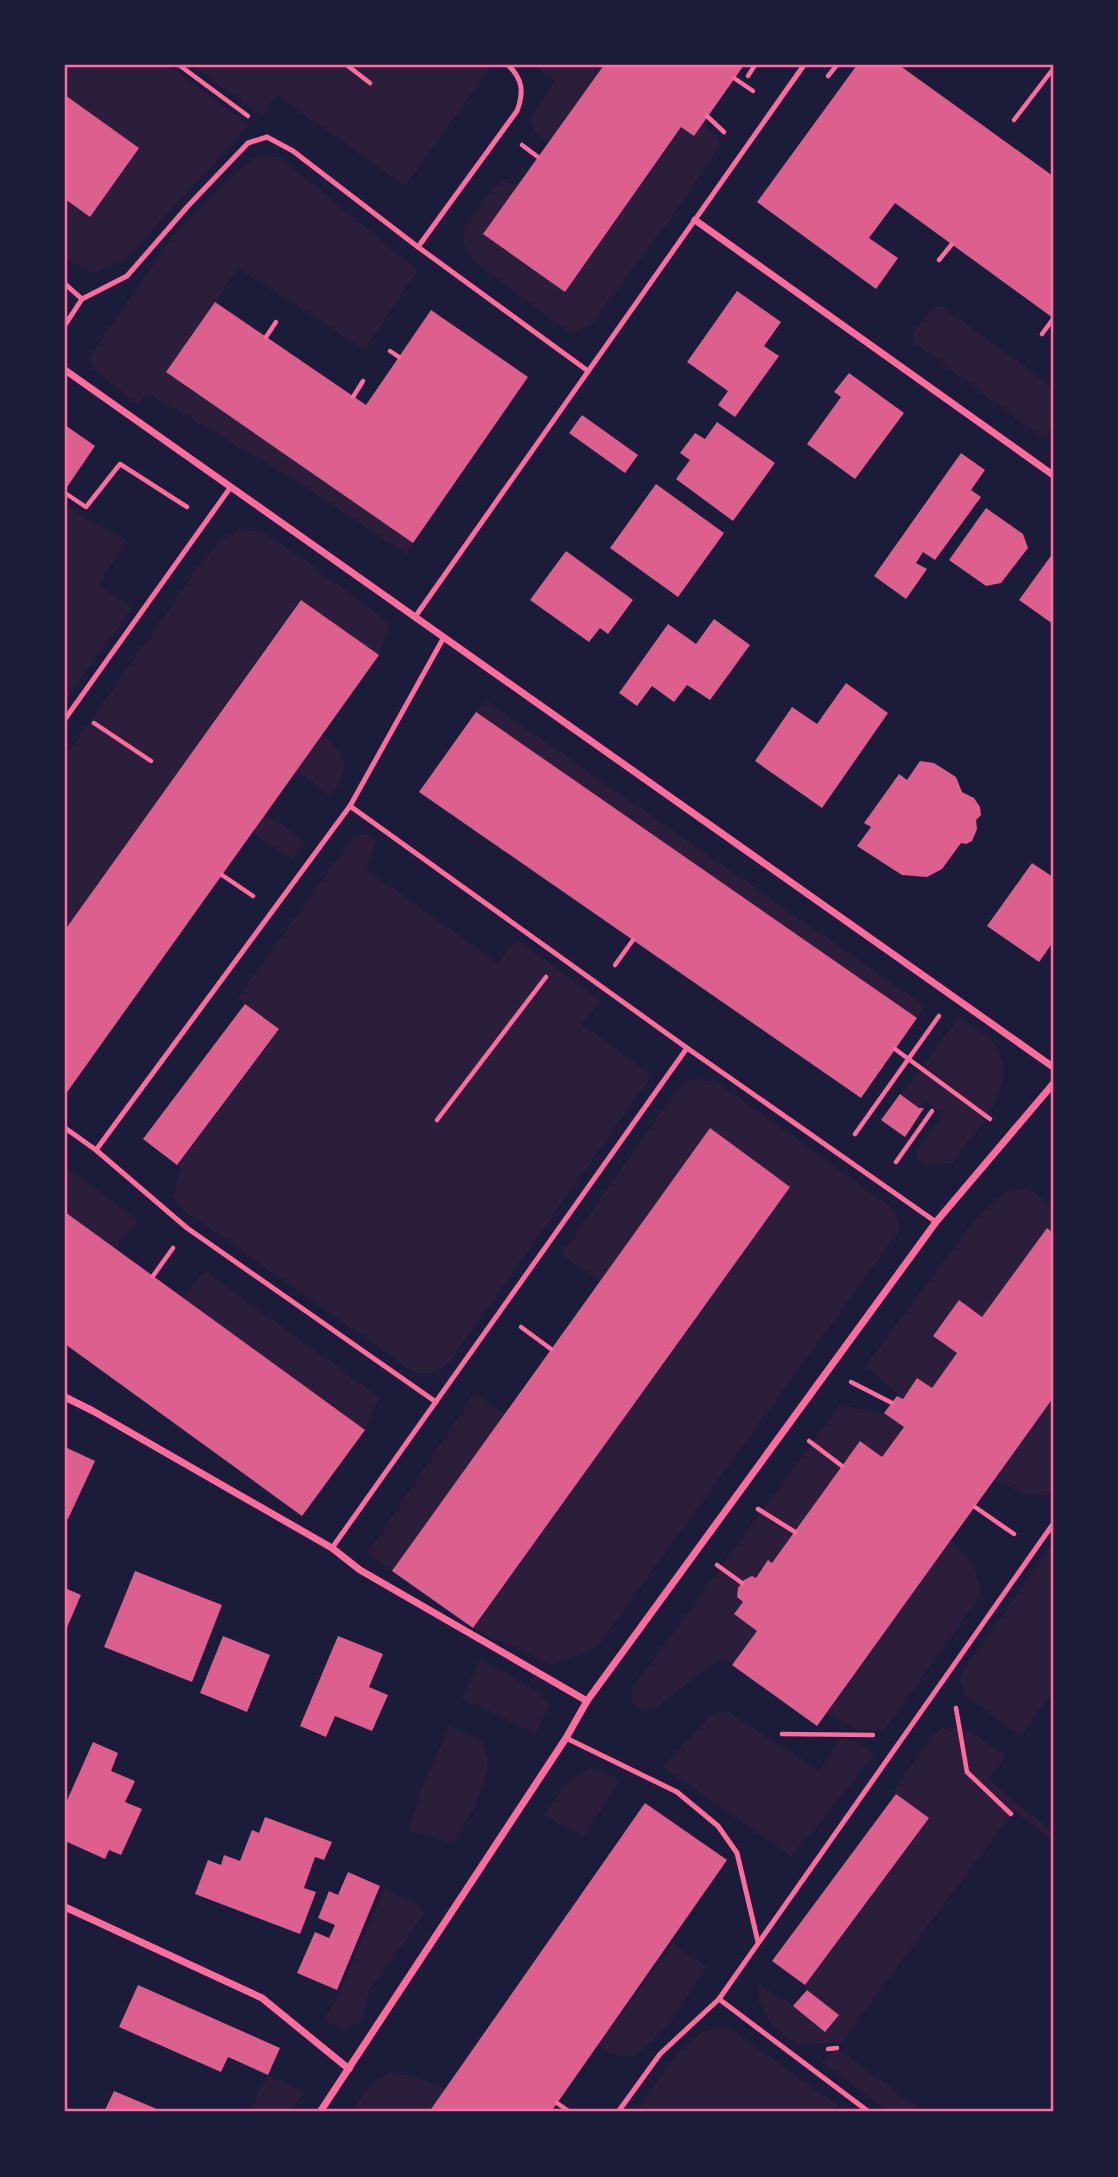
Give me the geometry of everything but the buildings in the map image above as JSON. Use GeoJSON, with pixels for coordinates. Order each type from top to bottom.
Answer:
{"type":"FeatureCollection","features":[{"type":"Feature","properties":{"kind":"street"},"geometry":{"type":"LineString","coordinates":[[695,220],[1053,475]]}},
{"type":"Feature","properties":{"kind":"street"},"geometry":{"type":"LineString","coordinates":[[65,370],[1053,1067]]}},
{"type":"Feature","properties":{"kind":"street"},"geometry":{"type":"LineString","coordinates":[[320,2112],[566,1738],[586,1701],[936,1222],[1053,1084]]}},
{"type":"Feature","properties":{"kind":"street"},"geometry":{"type":"LineString","coordinates":[[65,1397],[93,1410],[331,1548],[360,1570],[586,1701]]}},
{"type":"Feature","properties":{"kind":"street"},"geometry":{"type":"LineString","coordinates":[[65,1907],[262,1998],[349,2068]]}},
{"type":"Feature","properties":{"kind":"lane"},"geometry":{"type":"LineString","coordinates":[[418,247],[517,111],[523,94],[520,78],[509,65]]}},
{"type":"Feature","properties":{"kind":"lane"},"geometry":{"type":"LineString","coordinates":[[415,617],[804,65]]}},
{"type":"Feature","properties":{"kind":"lane"},"geometry":{"type":"LineString","coordinates":[[65,325],[82,299],[127,276],[248,143],[267,136],[293,151],[587,371]]}},
{"type":"Feature","properties":{"kind":"lane"},"geometry":{"type":"LineString","coordinates":[[65,284],[82,299]]}},
{"type":"Feature","properties":{"kind":"lane"},"geometry":{"type":"LineString","coordinates":[[65,719],[229,488]]}},
{"type":"Feature","properties":{"kind":"lane"},"geometry":{"type":"LineString","coordinates":[[96,1150],[350,806],[444,637]]}},
{"type":"Feature","properties":{"kind":"lane"},"geometry":{"type":"LineString","coordinates":[[350,806],[936,1222]]}},
{"type":"Feature","properties":{"kind":"lane"},"geometry":{"type":"LineString","coordinates":[[331,1548],[688,1048]]}},
{"type":"Feature","properties":{"kind":"lane"},"geometry":{"type":"LineString","coordinates":[[65,1128],[96,1150],[187,1228],[436,1402]]}},
{"type":"Feature","properties":{"kind":"lane"},"geometry":{"type":"LineString","coordinates":[[618,2112],[660,2054],[719,1999],[1053,1524]]}},
{"type":"Feature","properties":{"kind":"lane"},"geometry":{"type":"LineString","coordinates":[[566,1738],[677,1792],[718,1826],[737,1853],[758,1943]]}},
{"type":"Feature","properties":{"kind":"lane"},"geometry":{"type":"LineString","coordinates":[[719,1999],[869,2112]]}},
{"type":"Feature","properties":{"kind":"path"},"geometry":{"type":"LineString","coordinates":[[179,65],[252,119],[267,136]]}},
{"type":"Feature","properties":{"kind":"path"},"geometry":{"type":"LineString","coordinates":[[349,65],[370,83]]}},
{"type":"Feature","properties":{"kind":"path"},"geometry":{"type":"LineString","coordinates":[[748,76],[755,65]]}},
{"type":"Feature","properties":{"kind":"path"},"geometry":{"type":"LineString","coordinates":[[821,86],[837,65]]}},
{"type":"Feature","properties":{"kind":"path"},"geometry":{"type":"LineString","coordinates":[[1014,120],[1053,69]]}},
{"type":"Feature","properties":{"kind":"path"},"geometry":{"type":"LineString","coordinates":[[707,116],[723,130],[726,137]]}},
{"type":"Feature","properties":{"kind":"path"},"geometry":{"type":"LineString","coordinates":[[939,260],[952,244]]}},
{"type":"Feature","properties":{"kind":"path"},"geometry":{"type":"LineString","coordinates":[[1042,334],[1053,319]]}},
{"type":"Feature","properties":{"kind":"path"},"geometry":{"type":"LineString","coordinates":[[266,337],[276,322]]}},
{"type":"Feature","properties":{"kind":"path"},"geometry":{"type":"LineString","coordinates":[[390,351],[399,357]]}},
{"type":"Feature","properties":{"kind":"path"},"geometry":{"type":"LineString","coordinates":[[353,397],[363,381]]}},
{"type":"Feature","properties":{"kind":"path"},"geometry":{"type":"LineString","coordinates":[[65,493],[86,507],[120,464],[207,520]]}},
{"type":"Feature","properties":{"kind":"path"},"geometry":{"type":"LineString","coordinates":[[72,709],[151,761]]}},
{"type":"Feature","properties":{"kind":"path"},"geometry":{"type":"LineString","coordinates":[[222,875],[274,910]]}},
{"type":"Feature","properties":{"kind":"path"},"geometry":{"type":"LineString","coordinates":[[436,1120],[562,957]]}},
{"type":"Feature","properties":{"kind":"path"},"geometry":{"type":"LineString","coordinates":[[840,1155],[953,996]]}},
{"type":"Feature","properties":{"kind":"path"},"geometry":{"type":"LineString","coordinates":[[894,1049],[1011,1134]]}},
{"type":"Feature","properties":{"kind":"path"},"geometry":{"type":"LineString","coordinates":[[881,1183],[932,1111]]}},
{"type":"Feature","properties":{"kind":"path"},"geometry":{"type":"LineString","coordinates":[[153,1276],[187,1228]]}},
{"type":"Feature","properties":{"kind":"path"},"geometry":{"type":"LineString","coordinates":[[500,1312],[551,1349]]}},
{"type":"Feature","properties":{"kind":"path"},"geometry":{"type":"LineString","coordinates":[[829,1370],[892,1403]]}},
{"type":"Feature","properties":{"kind":"path"},"geometry":{"type":"LineString","coordinates":[[789,1425],[842,1466]]}},
{"type":"Feature","properties":{"kind":"path"},"geometry":{"type":"LineString","coordinates":[[737,1495],[794,1532]]}},
{"type":"Feature","properties":{"kind":"path"},"geometry":{"type":"LineString","coordinates":[[975,1507],[1035,1549]]}},
{"type":"Feature","properties":{"kind":"path"},"geometry":{"type":"LineString","coordinates":[[956,1707],[967,1772],[1011,1814]]}},
{"type":"Feature","properties":{"kind":"path"},"geometry":{"type":"LineString","coordinates":[[782,1734],[905,1735]]}},
{"type":"Feature","properties":{"kind":"path"},"geometry":{"type":"LineString","coordinates":[[557,2103],[570,2112]]}},
{"type":"Feature","properties":{"kind":"shaded area"},"geometry":{"type":"Polygon","coordinates":[[[65,65],[167,65],[249,125],[124,261],[92,272],[65,260],[65,199],[90,217],[139,148],[65,95],[65,65]]]}},
{"type":"Feature","properties":{"kind":"shaded area"},"geometry":{"type":"Polygon","coordinates":[[[192,65],[485,65],[490,68],[405,186],[277,95],[262,116],[192,65]]]}},
{"type":"Feature","properties":{"kind":"shaded area"},"geometry":{"type":"Polygon","coordinates":[[[533,65],[604,65],[549,142],[533,131],[530,119],[555,81],[533,65]]]}},
{"type":"Feature","properties":{"kind":"shaded area"},"geometry":{"type":"Polygon","coordinates":[[[703,122],[717,137],[720,147],[669,221],[590,326],[571,334],[475,262],[464,246],[463,230],[492,189],[502,181],[519,185],[565,291],[681,127],[703,122]]]}},
{"type":"Feature","properties":{"kind":"shaded area"},"geometry":{"type":"Polygon","coordinates":[[[259,155],[281,158],[417,270],[365,350],[238,268],[167,372],[413,543],[406,554],[300,483],[148,393],[138,405],[92,368],[90,356],[174,234],[236,172],[259,155]]]}},
{"type":"Feature","properties":{"kind":"shaded area"},"geometry":{"type":"Polygon","coordinates":[[[941,306],[1053,387],[1053,427],[1044,439],[914,342],[913,334],[925,317],[941,306]]]}},
{"type":"Feature","properties":{"kind":"shaded area"},"geometry":{"type":"Polygon","coordinates":[[[65,506],[127,540],[98,585],[133,607],[65,701],[65,506]]]}},
{"type":"Feature","properties":{"kind":"shaded area"},"geometry":{"type":"Polygon","coordinates":[[[239,530],[260,531],[303,559],[389,623],[379,655],[300,600],[65,930],[65,757],[206,556],[220,541],[239,530]]]}},
{"type":"Feature","properties":{"kind":"shaded area"},"geometry":{"type":"Polygon","coordinates":[[[485,700],[925,1006],[917,1018],[476,712],[485,700]]]}},
{"type":"Feature","properties":{"kind":"shaded area"},"geometry":{"type":"Polygon","coordinates":[[[322,735],[337,749],[343,763],[341,778],[331,796],[296,771],[322,735]]]}},
{"type":"Feature","properties":{"kind":"shaded area"},"geometry":{"type":"Polygon","coordinates":[[[266,814],[305,842],[292,860],[252,832],[266,814]]]}},
{"type":"Feature","properties":{"kind":"shaded area"},"geometry":{"type":"Polygon","coordinates":[[[363,834],[376,840],[366,869],[498,963],[512,943],[519,941],[600,1000],[582,1024],[652,1075],[451,1360],[436,1372],[424,1374],[412,1371],[178,1206],[173,1196],[181,1169],[177,1165],[279,1030],[238,998],[352,838],[363,834]]]}},
{"type":"Feature","properties":{"kind":"shaded area"},"geometry":{"type":"Polygon","coordinates":[[[959,1017],[994,1043],[1002,1058],[1004,1074],[993,1106],[952,1163],[925,1165],[917,1159],[917,1149],[943,1115],[925,1101],[919,1108],[901,1094],[959,1017]]]}},
{"type":"Feature","properties":{"kind":"shaded area"},"geometry":{"type":"Polygon","coordinates":[[[696,1079],[717,1082],[888,1205],[898,1218],[899,1231],[596,1648],[550,1665],[473,1628],[790,1187],[710,1129],[600,1281],[561,1254],[680,1086],[696,1079]]]}},
{"type":"Feature","properties":{"kind":"shaded area"},"geometry":{"type":"Polygon","coordinates":[[[65,1166],[138,1220],[114,1248],[65,1212],[65,1166]]]}},
{"type":"Feature","properties":{"kind":"shaded area"},"geometry":{"type":"Polygon","coordinates":[[[1025,1187],[1053,1207],[1053,1233],[1047,1228],[982,1317],[959,1301],[933,1335],[957,1353],[932,1388],[917,1378],[903,1399],[866,1365],[978,1216],[1007,1191],[1025,1187]]]}},
{"type":"Feature","properties":{"kind":"shaded area"},"geometry":{"type":"Polygon","coordinates":[[[205,1271],[379,1397],[365,1430],[183,1298],[205,1271]]]}},
{"type":"Feature","properties":{"kind":"shaded area"},"geometry":{"type":"Polygon","coordinates":[[[474,1394],[505,1414],[392,1571],[368,1553],[474,1394]]]}},
{"type":"Feature","properties":{"kind":"shaded area"},"geometry":{"type":"Polygon","coordinates":[[[1053,1398],[1053,1491],[1049,1495],[1027,1494],[994,1480],[1053,1398]]]}},
{"type":"Feature","properties":{"kind":"shaded area"},"geometry":{"type":"Polygon","coordinates":[[[840,1405],[884,1413],[904,1427],[882,1457],[860,1441],[772,1563],[768,1561],[756,1578],[752,1576],[741,1584],[737,1597],[743,1602],[734,1614],[757,1631],[732,1665],[724,1657],[661,1704],[654,1708],[639,1708],[632,1702],[633,1687],[840,1405]]]}},
{"type":"Feature","properties":{"kind":"shaded area"},"geometry":{"type":"Polygon","coordinates":[[[951,1540],[974,1566],[981,1594],[885,1730],[857,1730],[826,1713],[951,1540]]]}},
{"type":"Feature","properties":{"kind":"shaded area"},"geometry":{"type":"Polygon","coordinates":[[[1053,1543],[1053,1692],[1020,1736],[964,1694],[960,1681],[964,1670],[1053,1543]]]}},
{"type":"Feature","properties":{"kind":"shaded area"},"geometry":{"type":"Polygon","coordinates":[[[480,1659],[540,1693],[549,1706],[536,1733],[462,1699],[480,1659]]]}},
{"type":"Feature","properties":{"kind":"shaded area"},"geometry":{"type":"Polygon","coordinates":[[[726,1711],[820,1771],[841,1738],[859,1743],[874,1756],[792,1856],[663,1768],[709,1716],[726,1711]]]}},
{"type":"Feature","properties":{"kind":"shaded area"},"geometry":{"type":"Polygon","coordinates":[[[450,1726],[483,1741],[488,1766],[475,1806],[454,1843],[409,1831],[421,1789],[450,1726]]]}},
{"type":"Feature","properties":{"kind":"shaded area"},"geometry":{"type":"Polygon","coordinates":[[[943,1729],[965,1729],[1006,1755],[988,1780],[1053,1832],[1053,1841],[1014,1810],[841,2043],[797,2044],[771,2024],[759,2001],[758,1984],[825,2031],[839,2015],[807,1990],[805,1985],[929,1818],[893,1792],[933,1735],[943,1729]]]}},
{"type":"Feature","properties":{"kind":"shaded area"},"geometry":{"type":"Polygon","coordinates":[[[594,1769],[620,1780],[583,1837],[545,1815],[559,1792],[570,1781],[594,1769]]]}},
{"type":"Feature","properties":{"kind":"shaded area"},"geometry":{"type":"Polygon","coordinates":[[[384,1889],[420,1905],[423,1916],[369,1991],[361,2021],[344,2029],[324,2020],[338,1996],[384,1889]]]}},
{"type":"Feature","properties":{"kind":"shaded area"},"geometry":{"type":"Polygon","coordinates":[[[673,1944],[706,1967],[672,2019],[650,2044],[628,2056],[616,2054],[598,2045],[673,1944]]]}},
{"type":"Feature","properties":{"kind":"shaded area"},"geometry":{"type":"Polygon","coordinates":[[[720,2027],[731,2029],[847,2112],[636,2112],[683,2048],[707,2030],[720,2027]]]}},
{"type":"Feature","properties":{"kind":"shaded area"},"geometry":{"type":"Polygon","coordinates":[[[837,2048],[923,2112],[890,2112],[822,2063],[837,2048]]]}},
{"type":"Feature","properties":{"kind":"shaded area"},"geometry":{"type":"Polygon","coordinates":[[[390,2074],[409,2075],[445,2089],[429,2112],[350,2112],[372,2084],[390,2074]]]}},
{"type":"Feature","properties":{"kind":"shaded area"},"geometry":{"type":"Polygon","coordinates":[[[268,2075],[304,2092],[291,2112],[247,2112],[268,2075]]]}}]}
